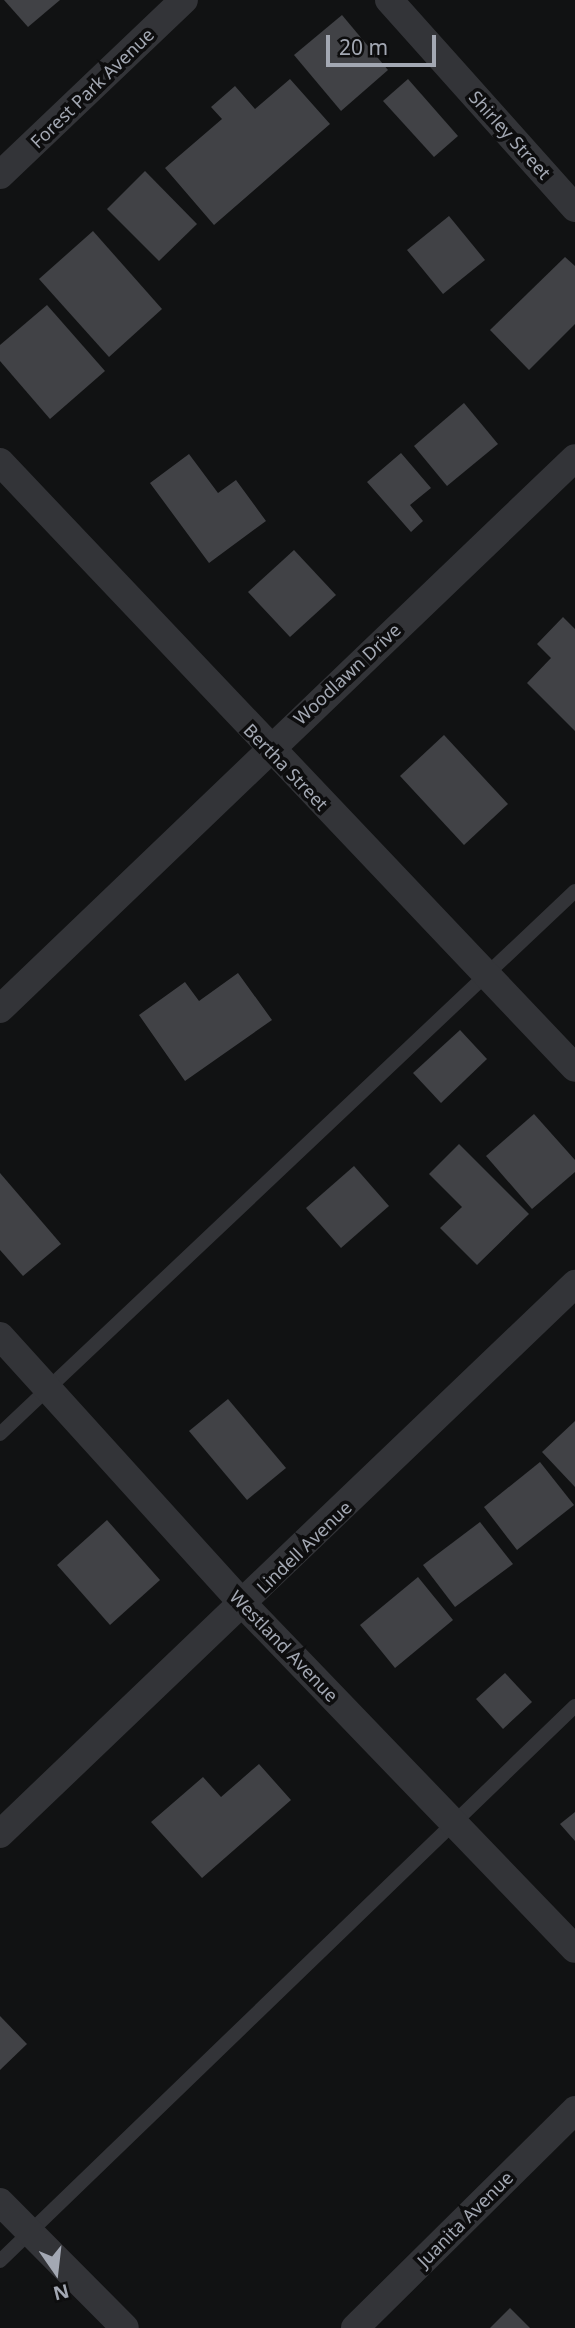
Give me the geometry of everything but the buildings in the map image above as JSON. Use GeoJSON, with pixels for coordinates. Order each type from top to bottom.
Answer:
{"type":"FeatureCollection","features":[{"type":"Feature","properties":{"kind":"street","name":"Forest Park Avenue"},"geometry":{"type":"LineString","coordinates":[[0,175],[184,0]]}},
{"type":"Feature","properties":{"kind":"street","name":"Shirley Street"},"geometry":{"type":"LineString","coordinates":[[389,0],[575,208]]}},
{"type":"Feature","properties":{"kind":"street","name":"Woodlawn Drive"},"geometry":{"type":"LineString","coordinates":[[0,1009],[268,748],[575,458]]}},
{"type":"Feature","properties":{"kind":"street","name":"Bertha Street"},"geometry":{"type":"LineString","coordinates":[[0,462],[268,748],[575,1068]]}},
{"type":"Feature","properties":{"kind":"street","name":"Lindell Avenue"},"geometry":{"type":"LineString","coordinates":[[0,1834],[244,1605],[575,1284]]}},
{"type":"Feature","properties":{"kind":"street","name":"Westland Avenue"},"geometry":{"type":"LineString","coordinates":[[0,1336],[244,1605],[575,1949]]}},
{"type":"Feature","properties":{"kind":"street","name":"Juanita Avenue"},"geometry":{"type":"LineString","coordinates":[[355,2328],[575,2110]]}},
{"type":"Feature","properties":{"kind":"street"},"geometry":{"type":"LineString","coordinates":[[0,2202],[125,2328]]}},
{"type":"Feature","properties":{"kind":"lane"},"geometry":{"type":"LineString","coordinates":[[0,1433],[575,891]]}},
{"type":"Feature","properties":{"kind":"lane"},"geometry":{"type":"LineString","coordinates":[[0,2261],[452,1821],[575,1706]]}}]}
